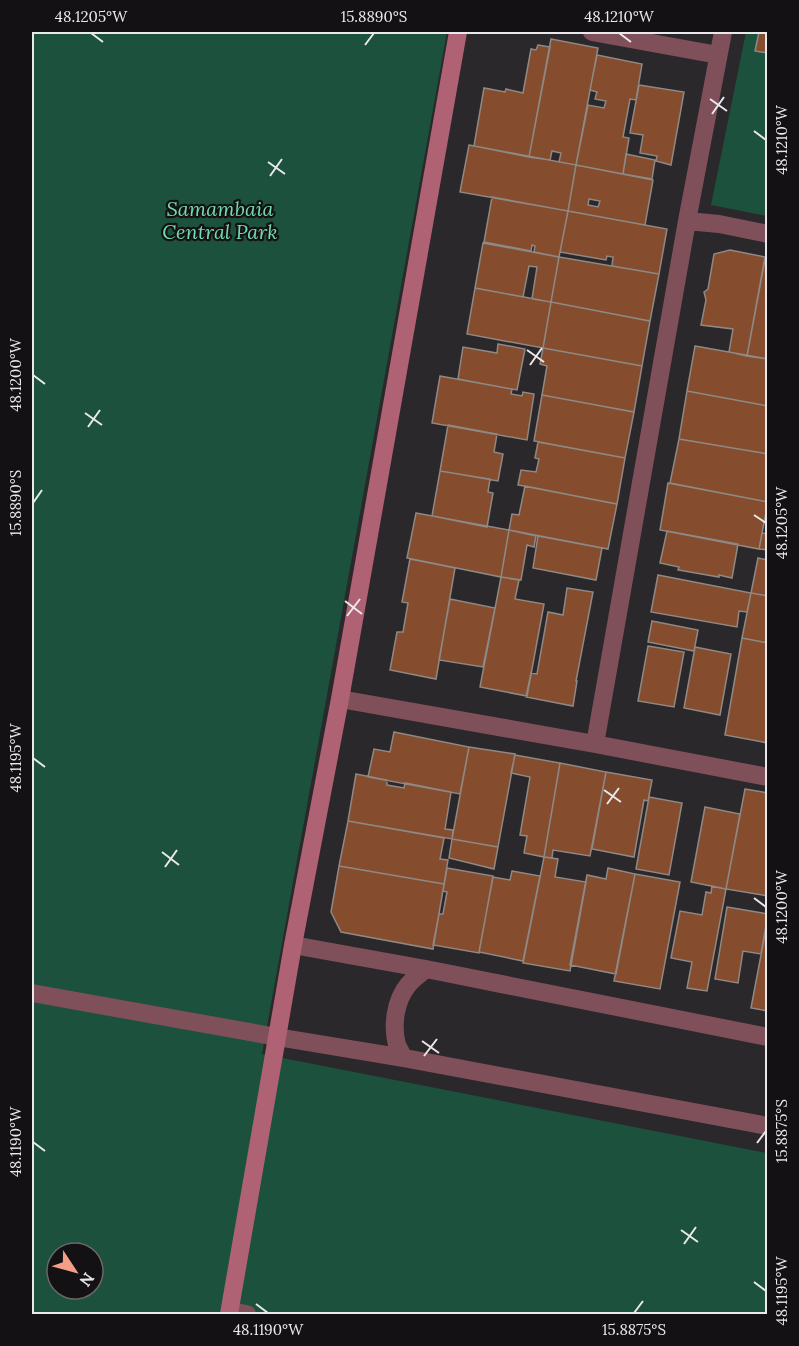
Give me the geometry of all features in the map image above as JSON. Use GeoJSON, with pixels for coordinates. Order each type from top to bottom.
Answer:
{"type":"FeatureCollection","features":[{"type":"Feature","properties":{"kind":"street"},"geometry":{"type":"LineString","coordinates":[[235,1313],[293,945],[340,699],[458,32]]}},
{"type":"Feature","properties":{"kind":"street"},"geometry":{"type":"LineString","coordinates":[[592,32],[718,55]]}},
{"type":"Feature","properties":{"kind":"street"},"geometry":{"type":"LineString","coordinates":[[595,744],[687,221],[723,32]]}},
{"type":"Feature","properties":{"kind":"street"},"geometry":{"type":"LineString","coordinates":[[687,221],[719,224],[768,234]]}},
{"type":"Feature","properties":{"kind":"street"},"geometry":{"type":"LineString","coordinates":[[340,699],[768,777]]}},
{"type":"Feature","properties":{"kind":"street"},"geometry":{"type":"LineString","coordinates":[[293,945],[768,1037]]}},
{"type":"Feature","properties":{"kind":"street"},"geometry":{"type":"LineString","coordinates":[[404,1058],[398,1046],[396,1011],[408,986],[426,969]]}},
{"type":"Feature","properties":{"kind":"street"},"geometry":{"type":"LineString","coordinates":[[32,993],[404,1058],[768,1126]]}},
{"type":"Feature","properties":{"kind":"green space","name":"Samambaia Central Park"},"geometry":{"type":"Polygon","coordinates":[[[32,32],[447,32],[262,1054],[767,1153],[767,1314],[32,1314],[32,32]]]}},
{"type":"Feature","properties":{"kind":"green space"},"geometry":{"type":"Polygon","coordinates":[[[746,32],[767,32],[767,216],[711,205],[746,32]]]}},
{"type":"Feature","properties":{"kind":"building"},"geometry":{"type":"Polygon","coordinates":[[[759,32],[768,32],[768,53],[755,51],[759,32]]]}},
{"type":"Feature","properties":{"kind":"building"},"geometry":{"type":"Polygon","coordinates":[[[551,39],[598,48],[576,165],[559,162],[561,153],[552,151],[550,160],[529,157],[551,39]]]}},
{"type":"Feature","properties":{"kind":"building"},"geometry":{"type":"Polygon","coordinates":[[[538,45],[550,47],[529,157],[474,146],[484,88],[505,92],[506,89],[523,93],[531,49],[536,50],[538,45]]]}},
{"type":"Feature","properties":{"kind":"building"},"geometry":{"type":"Polygon","coordinates":[[[597,55],[642,64],[636,100],[630,99],[623,137],[629,138],[623,174],[576,165],[588,105],[604,108],[606,101],[595,99],[597,92],[590,90],[597,55]]]}},
{"type":"Feature","properties":{"kind":"building"},"geometry":{"type":"Polygon","coordinates":[[[639,85],[684,92],[671,165],[656,161],[657,156],[640,153],[643,135],[630,133],[639,85]]]}},
{"type":"Feature","properties":{"kind":"building"},"geometry":{"type":"Polygon","coordinates":[[[469,145],[576,165],[568,211],[460,192],[469,145]]]}},
{"type":"Feature","properties":{"kind":"building"},"geometry":{"type":"Polygon","coordinates":[[[626,154],[655,160],[652,179],[623,174],[626,154]]]}},
{"type":"Feature","properties":{"kind":"building"},"geometry":{"type":"Polygon","coordinates":[[[576,165],[653,180],[645,225],[568,211],[576,165]],[[589,199],[588,205],[598,207],[600,201],[589,199]]]}},
{"type":"Feature","properties":{"kind":"building"},"geometry":{"type":"Polygon","coordinates":[[[492,197],[568,211],[559,257],[534,252],[535,246],[532,245],[531,251],[484,242],[492,197]]]}},
{"type":"Feature","properties":{"kind":"building"},"geometry":{"type":"Polygon","coordinates":[[[568,211],[667,229],[659,274],[612,266],[613,257],[607,256],[606,260],[560,252],[568,211]]]}},
{"type":"Feature","properties":{"kind":"building"},"geometry":{"type":"Polygon","coordinates":[[[483,243],[559,257],[551,302],[532,299],[537,267],[529,266],[523,297],[475,288],[483,243]]]}},
{"type":"Feature","properties":{"kind":"building"},"geometry":{"type":"Polygon","coordinates":[[[730,250],[765,257],[747,356],[729,352],[733,329],[701,325],[706,300],[704,292],[708,289],[714,254],[730,250]]]}},
{"type":"Feature","properties":{"kind":"building"},"geometry":{"type":"Polygon","coordinates":[[[766,254],[768,254],[768,359],[747,356],[766,254]]]}},
{"type":"Feature","properties":{"kind":"building"},"geometry":{"type":"Polygon","coordinates":[[[559,257],[659,274],[650,321],[551,302],[559,257]]]}},
{"type":"Feature","properties":{"kind":"building"},"geometry":{"type":"Polygon","coordinates":[[[475,288],[551,302],[543,348],[467,334],[475,288]]]}},
{"type":"Feature","properties":{"kind":"building"},"geometry":{"type":"Polygon","coordinates":[[[551,302],[650,321],[642,366],[543,348],[551,302]]]}},
{"type":"Feature","properties":{"kind":"building"},"geometry":{"type":"Polygon","coordinates":[[[498,344],[525,349],[517,390],[458,379],[463,347],[497,353],[498,344]]]}},
{"type":"Feature","properties":{"kind":"building"},"geometry":{"type":"Polygon","coordinates":[[[695,346],[768,359],[768,406],[687,391],[695,346]]]}},
{"type":"Feature","properties":{"kind":"building"},"geometry":{"type":"Polygon","coordinates":[[[543,348],[642,366],[634,412],[542,395],[547,366],[540,364],[543,348]]]}},
{"type":"Feature","properties":{"kind":"building"},"geometry":{"type":"Polygon","coordinates":[[[440,376],[512,389],[511,394],[522,396],[523,392],[534,394],[527,440],[432,423],[440,376]]]}},
{"type":"Feature","properties":{"kind":"building"},"geometry":{"type":"Polygon","coordinates":[[[687,391],[768,406],[768,454],[679,439],[687,391]]]}},
{"type":"Feature","properties":{"kind":"building"},"geometry":{"type":"Polygon","coordinates":[[[542,395],[634,412],[625,458],[534,441],[542,395]]]}},
{"type":"Feature","properties":{"kind":"building"},"geometry":{"type":"Polygon","coordinates":[[[448,425],[497,434],[494,452],[503,454],[498,481],[440,471],[448,425]]]}},
{"type":"Feature","properties":{"kind":"building"},"geometry":{"type":"Polygon","coordinates":[[[679,439],[768,454],[768,502],[670,483],[679,439]]]}},
{"type":"Feature","properties":{"kind":"building"},"geometry":{"type":"Polygon","coordinates":[[[538,442],[625,458],[617,504],[518,485],[521,470],[536,472],[539,459],[535,458],[538,442]]]}},
{"type":"Feature","properties":{"kind":"building"},"geometry":{"type":"Polygon","coordinates":[[[440,471],[490,479],[488,492],[493,493],[487,527],[432,516],[440,471]]]}},
{"type":"Feature","properties":{"kind":"building"},"geometry":{"type":"Polygon","coordinates":[[[668,483],[768,502],[759,549],[660,530],[668,483]]]}},
{"type":"Feature","properties":{"kind":"building"},"geometry":{"type":"Polygon","coordinates":[[[525,486],[617,504],[608,549],[509,530],[512,514],[519,515],[525,486]]]}},
{"type":"Feature","properties":{"kind":"building"},"geometry":{"type":"Polygon","coordinates":[[[416,513],[509,530],[501,577],[407,558],[416,513]]]}},
{"type":"Feature","properties":{"kind":"building"},"geometry":{"type":"Polygon","coordinates":[[[509,530],[536,536],[534,547],[527,545],[521,580],[501,577],[509,530]]]}},
{"type":"Feature","properties":{"kind":"building"},"geometry":{"type":"Polygon","coordinates":[[[667,531],[738,544],[732,578],[678,570],[679,567],[660,563],[667,531]]]}},
{"type":"Feature","properties":{"kind":"building"},"geometry":{"type":"Polygon","coordinates":[[[762,533],[768,534],[768,550],[759,549],[762,533]]]}},
{"type":"Feature","properties":{"kind":"building"},"geometry":{"type":"Polygon","coordinates":[[[538,536],[602,548],[596,580],[533,568],[538,536]]]}},
{"type":"Feature","properties":{"kind":"building"},"geometry":{"type":"Polygon","coordinates":[[[758,558],[768,560],[768,596],[751,593],[758,558]]]}},
{"type":"Feature","properties":{"kind":"building"},"geometry":{"type":"Polygon","coordinates":[[[410,559],[455,568],[436,679],[390,670],[397,632],[403,632],[408,603],[402,602],[410,559]]]}},
{"type":"Feature","properties":{"kind":"building"},"geometry":{"type":"Polygon","coordinates":[[[658,575],[751,593],[747,612],[739,611],[737,627],[651,612],[658,575]]]}},
{"type":"Feature","properties":{"kind":"building"},"geometry":{"type":"Polygon","coordinates":[[[501,577],[519,580],[515,599],[544,604],[527,696],[480,687],[501,577]]]}},
{"type":"Feature","properties":{"kind":"building"},"geometry":{"type":"Polygon","coordinates":[[[567,588],[593,592],[573,706],[526,697],[531,673],[537,674],[548,612],[563,615],[567,588]]]}},
{"type":"Feature","properties":{"kind":"building"},"geometry":{"type":"Polygon","coordinates":[[[751,593],[768,596],[768,643],[742,638],[751,593]]]}},
{"type":"Feature","properties":{"kind":"building"},"geometry":{"type":"Polygon","coordinates":[[[450,599],[495,608],[483,667],[439,660],[450,599]]]}},
{"type":"Feature","properties":{"kind":"building"},"geometry":{"type":"Polygon","coordinates":[[[652,621],[698,630],[694,651],[648,642],[652,621]]]}},
{"type":"Feature","properties":{"kind":"building"},"geometry":{"type":"Polygon","coordinates":[[[742,638],[768,643],[768,743],[725,735],[742,638]]]}},
{"type":"Feature","properties":{"kind":"building"},"geometry":{"type":"Polygon","coordinates":[[[648,646],[684,652],[674,707],[638,701],[648,646]]]}},
{"type":"Feature","properties":{"kind":"building"},"geometry":{"type":"Polygon","coordinates":[[[695,647],[731,654],[720,715],[684,708],[695,647]]]}},
{"type":"Feature","properties":{"kind":"building"},"geometry":{"type":"Polygon","coordinates":[[[394,732],[469,747],[460,794],[368,777],[374,749],[390,752],[394,732]]]}},
{"type":"Feature","properties":{"kind":"building"},"geometry":{"type":"Polygon","coordinates":[[[469,747],[515,754],[498,847],[452,839],[469,747]]]}},
{"type":"Feature","properties":{"kind":"building"},"geometry":{"type":"Polygon","coordinates":[[[515,755],[560,763],[544,857],[524,853],[527,836],[520,835],[530,777],[511,773],[515,755]]]}},
{"type":"Feature","properties":{"kind":"building"},"geometry":{"type":"Polygon","coordinates":[[[560,763],[606,772],[590,856],[553,850],[552,858],[544,857],[560,763]]]}},
{"type":"Feature","properties":{"kind":"building"},"geometry":{"type":"Polygon","coordinates":[[[606,772],[652,780],[648,801],[644,800],[634,857],[592,849],[606,772]]]}},
{"type":"Feature","properties":{"kind":"building"},"geometry":{"type":"Polygon","coordinates":[[[356,774],[387,780],[387,785],[404,788],[405,783],[451,792],[445,829],[453,830],[452,839],[348,821],[356,774]]]}},
{"type":"Feature","properties":{"kind":"building"},"geometry":{"type":"Polygon","coordinates":[[[745,789],[768,793],[768,896],[726,889],[745,789]]]}},
{"type":"Feature","properties":{"kind":"building"},"geometry":{"type":"Polygon","coordinates":[[[649,797],[682,803],[669,875],[636,869],[649,797]]]}},
{"type":"Feature","properties":{"kind":"building"},"geometry":{"type":"Polygon","coordinates":[[[705,807],[740,814],[726,889],[691,882],[705,807]]]}},
{"type":"Feature","properties":{"kind":"building"},"geometry":{"type":"Polygon","coordinates":[[[348,821],[444,838],[440,859],[448,860],[444,884],[339,866],[348,821]]]}},
{"type":"Feature","properties":{"kind":"building"},"geometry":{"type":"Polygon","coordinates":[[[452,839],[498,847],[494,869],[449,858],[452,839]]]}},
{"type":"Feature","properties":{"kind":"building"},"geometry":{"type":"Polygon","coordinates":[[[544,857],[558,859],[555,877],[586,882],[570,971],[523,963],[544,857]]]}},
{"type":"Feature","properties":{"kind":"building"},"geometry":{"type":"Polygon","coordinates":[[[339,866],[444,884],[433,949],[341,932],[331,912],[339,866]]]}},
{"type":"Feature","properties":{"kind":"building"},"geometry":{"type":"Polygon","coordinates":[[[447,868],[493,876],[479,953],[433,945],[439,914],[443,914],[447,892],[443,891],[447,868]]]}},
{"type":"Feature","properties":{"kind":"building"},"geometry":{"type":"Polygon","coordinates":[[[608,868],[635,874],[616,974],[570,965],[587,875],[606,879],[608,868]]]}},
{"type":"Feature","properties":{"kind":"building"},"geometry":{"type":"Polygon","coordinates":[[[512,871],[540,876],[523,961],[479,952],[493,877],[510,880],[512,871]]]}},
{"type":"Feature","properties":{"kind":"building"},"geometry":{"type":"Polygon","coordinates":[[[635,874],[680,882],[660,989],[614,981],[635,874]]]}},
{"type":"Feature","properties":{"kind":"building"},"geometry":{"type":"Polygon","coordinates":[[[712,886],[726,889],[707,991],[687,988],[692,962],[671,958],[680,911],[702,915],[706,892],[711,893],[712,886]]]}},
{"type":"Feature","properties":{"kind":"building"},"geometry":{"type":"Polygon","coordinates":[[[727,907],[768,914],[761,954],[743,951],[738,983],[715,979],[727,907]]]}},
{"type":"Feature","properties":{"kind":"building"},"geometry":{"type":"Polygon","coordinates":[[[768,918],[768,1011],[751,1008],[768,918]]]}}]}
